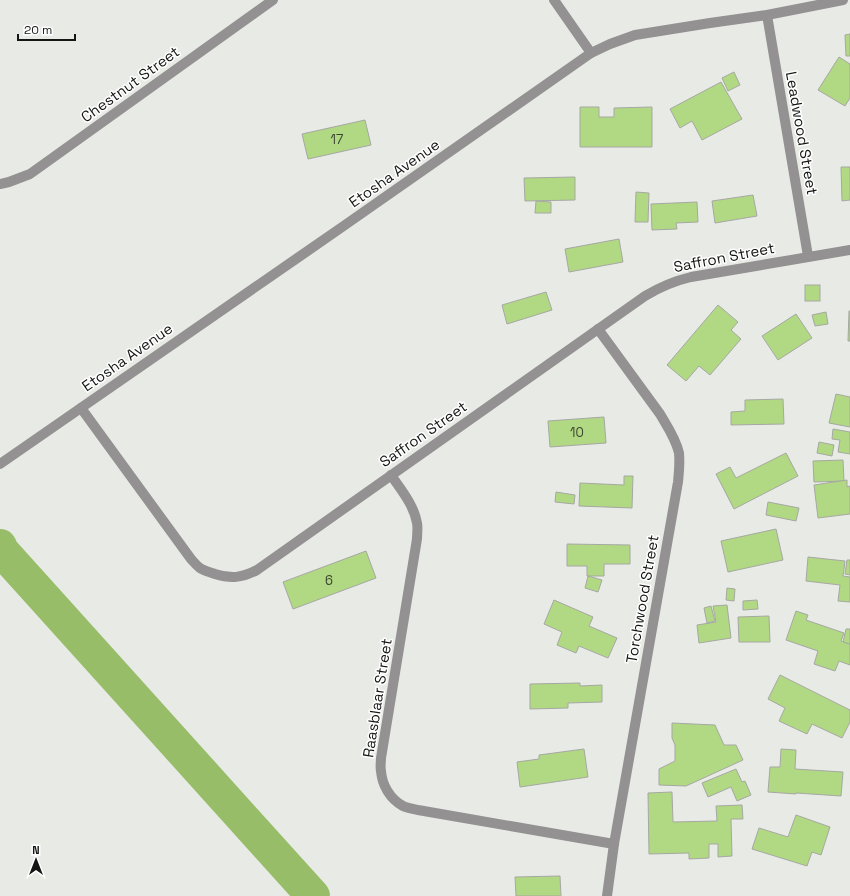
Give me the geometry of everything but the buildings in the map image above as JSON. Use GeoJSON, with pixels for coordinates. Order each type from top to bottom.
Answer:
{"type":"FeatureCollection","features":[{"type":"Feature","properties":{"kind":"street","name":"Chestnut Street"},"geometry":{"type":"LineString","coordinates":[[0,184],[10,182],[30,174],[273,0]]}},
{"type":"Feature","properties":{"kind":"street"},"geometry":{"type":"LineString","coordinates":[[554,0],[591,53]]}},
{"type":"Feature","properties":{"kind":"street","name":"Etosha Avenue"},"geometry":{"type":"LineString","coordinates":[[0,464],[591,53],[635,35],[766,15],[844,0]]}},
{"type":"Feature","properties":{"kind":"street","name":"Leadwood Street"},"geometry":{"type":"LineString","coordinates":[[766,15],[808,256]]}},
{"type":"Feature","properties":{"kind":"street","name":"Saffron Street"},"geometry":{"type":"LineString","coordinates":[[81,408],[191,559],[200,568],[211,573],[225,577],[245,576],[257,570],[645,296],[667,284],[691,277],[850,250]]}},
{"type":"Feature","properties":{"kind":"street","name":"Torchwood Street"},"geometry":{"type":"LineString","coordinates":[[598,329],[660,414],[679,452],[680,466],[614,844],[607,896]]}},
{"type":"Feature","properties":{"kind":"street","name":"Raasblaar Street"},"geometry":{"type":"LineString","coordinates":[[391,475],[406,496],[413,510],[417,523],[418,540],[381,758],[380,771],[386,789],[400,804],[418,810],[614,844]]}},
{"type":"Feature","properties":{"kind":"waterway"},"geometry":{"type":"LineString","coordinates":[[0,546],[2,551],[313,896]]}}]}
